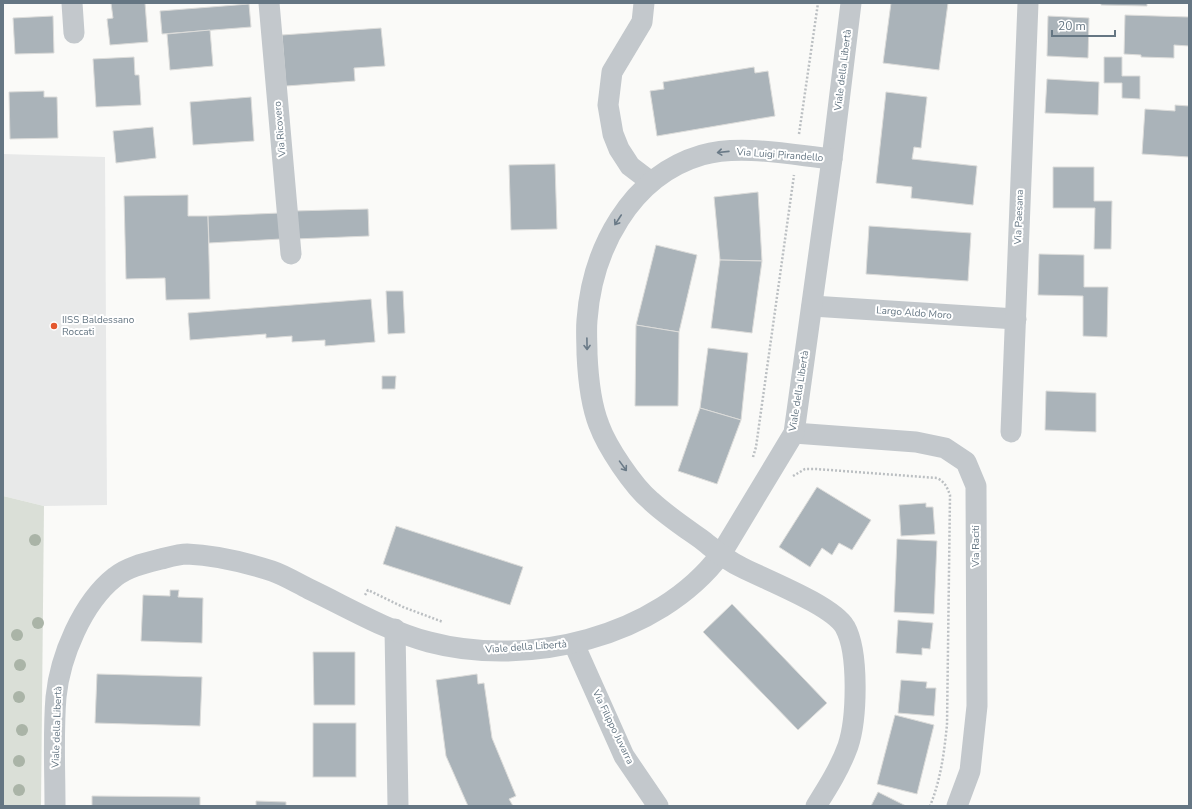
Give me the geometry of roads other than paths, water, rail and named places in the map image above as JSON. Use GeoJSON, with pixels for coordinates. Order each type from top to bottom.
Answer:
{"type":"FeatureCollection","features":[{"type":"Feature","properties":{"kind":"street"},"geometry":{"type":"LineString","coordinates":[[72,3],[74,33]]}},
{"type":"Feature","properties":{"kind":"street","name":"Via Ricovero"},"geometry":{"type":"LineString","coordinates":[[270,3],[291,254]]}},
{"type":"Feature","properties":{"kind":"street"},"geometry":{"type":"LineString","coordinates":[[644,3],[642,22],[612,72],[608,105],[613,134],[620,149],[630,166],[651,182]]}},
{"type":"Feature","properties":{"kind":"street","name":"Viale della Libertà"},"geometry":{"type":"LineString","coordinates":[[55,806],[56,696],[61,668],[82,617],[97,596],[115,577],[142,563],[185,554],[273,572],[395,629],[426,641],[457,649],[488,651],[556,647],[574,644],[641,620],[677,597],[710,569],[721,554],[794,433],[832,159],[851,3]]}},
{"type":"Feature","properties":{"kind":"street","name":"Via Paesana"},"geometry":{"type":"LineString","coordinates":[[1011,432],[1028,3]]}},
{"type":"Feature","properties":{"kind":"street","name":"Via Luigi Pirandello"},"geometry":{"type":"LineString","coordinates":[[816,806],[833,779],[848,745],[853,720],[854,697],[854,662],[850,638],[843,624],[827,609],[737,565],[649,500],[620,463],[599,425],[588,376],[586,321],[596,269],[605,242],[633,200],[651,182],[672,167],[702,155],[744,151],[832,159]]}},
{"type":"Feature","properties":{"kind":"street","name":"Largo Aldo Moro"},"geometry":{"type":"LineString","coordinates":[[812,306],[1016,319]]}},
{"type":"Feature","properties":{"kind":"street","name":"Via Raciti"},"geometry":{"type":"LineString","coordinates":[[794,433],[916,442],[945,448],[966,462],[976,486],[977,706],[970,771],[957,806]]}},
{"type":"Feature","properties":{"kind":"street"},"geometry":{"type":"LineString","coordinates":[[395,629],[398,806]]}},
{"type":"Feature","properties":{"kind":"street","name":"Via Filippo Juvarra"},"geometry":{"type":"LineString","coordinates":[[574,644],[624,756],[658,806]]}},
{"type":"Feature","properties":{"kind":"place","name":"IISS Baldessano Roccati"},"geometry":{"type":"Point","coordinates":[54,326]}}]}
